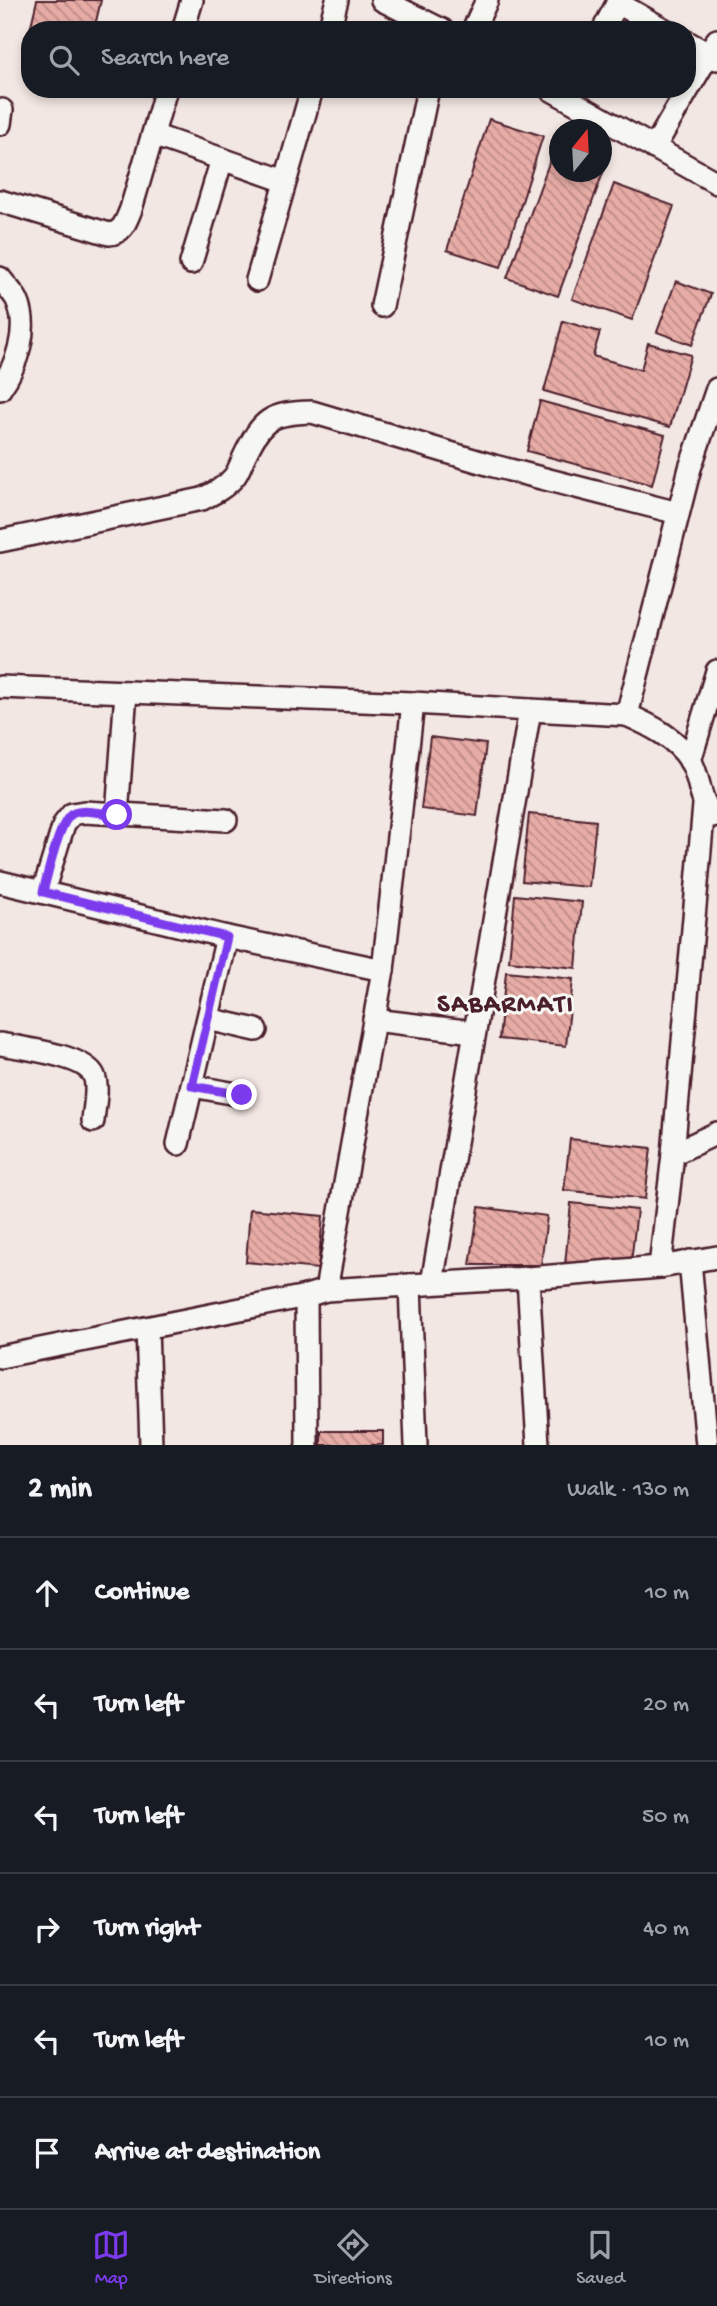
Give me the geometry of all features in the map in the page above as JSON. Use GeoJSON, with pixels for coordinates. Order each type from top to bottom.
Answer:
{"type":"FeatureCollection","features":[{"type":"Feature","properties":{"kind":"street"},"geometry":{"type":"LineString","coordinates":[[186,21],[192,0]]}},
{"type":"Feature","properties":{"kind":"street"},"geometry":{"type":"LineString","coordinates":[[332,21],[338,0]]}},
{"type":"Feature","properties":{"kind":"street"},"geometry":{"type":"LineString","coordinates":[[382,0],[425,21]]}},
{"type":"Feature","properties":{"kind":"street"},"geometry":{"type":"LineString","coordinates":[[477,21],[487,0]]}},
{"type":"Feature","properties":{"kind":"street"},"geometry":{"type":"LineString","coordinates":[[608,21],[619,1],[651,21]]}},
{"type":"Feature","properties":{"kind":"street"},"geometry":{"type":"LineString","coordinates":[[696,45],[714,51],[696,80]]}},
{"type":"Feature","properties":{"kind":"street"},"geometry":{"type":"LineString","coordinates":[[0,201],[115,234],[124,226],[131,209],[163,98]]}},
{"type":"Feature","properties":{"kind":"street"},"geometry":{"type":"LineString","coordinates":[[257,280],[309,98]]}},
{"type":"Feature","properties":{"kind":"street"},"geometry":{"type":"LineString","coordinates":[[382,306],[426,98]]}},
{"type":"Feature","properties":{"kind":"street"},"geometry":{"type":"LineString","coordinates":[[571,98],[717,183]]}},
{"type":"Feature","properties":{"kind":"street"},"geometry":{"type":"LineString","coordinates":[[654,148],[685,98]]}},
{"type":"Feature","properties":{"kind":"street"},"geometry":{"type":"LineString","coordinates":[[153,135],[285,181]]}},
{"type":"Feature","properties":{"kind":"street"},"geometry":{"type":"LineString","coordinates":[[191,263],[222,159]]}},
{"type":"Feature","properties":{"kind":"street"},"geometry":{"type":"LineString","coordinates":[[0,278],[17,299],[22,320],[22,339],[0,389]]}},
{"type":"Feature","properties":{"kind":"street"},"geometry":{"type":"LineString","coordinates":[[627,715],[690,468],[717,389]]}},
{"type":"Feature","properties":{"kind":"street"},"geometry":{"type":"LineString","coordinates":[[0,541],[202,499],[219,491],[235,476],[257,429],[272,418],[290,412],[312,412],[494,466],[678,513]]}},
{"type":"Feature","properties":{"kind":"street"},"geometry":{"type":"LineString","coordinates":[[690,761],[717,671]]}},
{"type":"Feature","properties":{"kind":"street"},"geometry":{"type":"LineString","coordinates":[[0,687],[413,703],[627,715],[652,726],[671,741],[690,761],[710,813],[660,1267]]}},
{"type":"Feature","properties":{"kind":"street"},"geometry":{"type":"LineString","coordinates":[[117,815],[126,692]]}},
{"type":"Feature","properties":{"kind":"street"},"geometry":{"type":"LineString","coordinates":[[307,1445],[316,1293],[383,970],[413,703]]}},
{"type":"Feature","properties":{"kind":"street"},"geometry":{"type":"LineString","coordinates":[[432,1283],[530,710]]}},
{"type":"Feature","properties":{"kind":"street"},"geometry":{"type":"LineString","coordinates":[[43,892],[64,824],[72,814],[85,812],[226,820]]}},
{"type":"Feature","properties":{"kind":"street"},"geometry":{"type":"LineString","coordinates":[[0,882],[227,937],[383,970]]}},
{"type":"Feature","properties":{"kind":"street"},"geometry":{"type":"LineString","coordinates":[[178,1144],[227,937]]}},
{"type":"Feature","properties":{"kind":"street"},"geometry":{"type":"LineString","coordinates":[[208,1019],[256,1030]]}},
{"type":"Feature","properties":{"kind":"street"},"geometry":{"type":"LineString","coordinates":[[374,1020],[474,1032]]}},
{"type":"Feature","properties":{"kind":"street"},"geometry":{"type":"LineString","coordinates":[[0,1044],[68,1058],[92,1072],[96,1079],[93,1121]]}},
{"type":"Feature","properties":{"kind":"street"},"geometry":{"type":"LineString","coordinates":[[192,1086],[242,1095]]}},
{"type":"Feature","properties":{"kind":"street"},"geometry":{"type":"LineString","coordinates":[[673,1154],[717,1133]]}},
{"type":"Feature","properties":{"kind":"street"},"geometry":{"type":"LineString","coordinates":[[0,1357],[316,1293],[660,1267],[717,1257]]}},
{"type":"Feature","properties":{"kind":"street"},"geometry":{"type":"LineString","coordinates":[[690,1261],[707,1445]]}},
{"type":"Feature","properties":{"kind":"street"},"geometry":{"type":"LineString","coordinates":[[528,1278],[538,1445]]}},
{"type":"Feature","properties":{"kind":"street"},"geometry":{"type":"LineString","coordinates":[[410,1285],[416,1445]]}},
{"type":"Feature","properties":{"kind":"street"},"geometry":{"type":"LineString","coordinates":[[147,1328],[151,1445]]}},
{"type":"Feature","properties":{"kind":"building"},"geometry":{"type":"Polygon","coordinates":[[[37,0],[101,0],[96,21],[32,21],[37,0]]]}},
{"type":"Feature","properties":{"kind":"building"},"geometry":{"type":"Polygon","coordinates":[[[489,119],[543,136],[501,267],[447,250],[489,119]]]}},
{"type":"Feature","properties":{"kind":"building"},"geometry":{"type":"Polygon","coordinates":[[[549,163],[549,182],[600,182],[558,296],[507,278],[549,163]]]}},
{"type":"Feature","properties":{"kind":"building"},"geometry":{"type":"Polygon","coordinates":[[[614,184],[674,206],[632,320],[572,299],[614,184]]]}},
{"type":"Feature","properties":{"kind":"building"},"geometry":{"type":"Polygon","coordinates":[[[676,281],[711,294],[692,345],[657,332],[676,281]]]}},
{"type":"Feature","properties":{"kind":"building"},"geometry":{"type":"Polygon","coordinates":[[[563,321],[600,332],[593,356],[641,370],[648,343],[691,355],[670,427],[544,391],[563,321]]]}},
{"type":"Feature","properties":{"kind":"building"},"geometry":{"type":"Polygon","coordinates":[[[540,401],[665,435],[652,485],[527,451],[540,401]]]}},
{"type":"Feature","properties":{"kind":"building"},"geometry":{"type":"Polygon","coordinates":[[[430,737],[486,744],[477,816],[421,809],[430,737]]]}},
{"type":"Feature","properties":{"kind":"building"},"geometry":{"type":"Polygon","coordinates":[[[529,814],[596,821],[589,887],[522,881],[529,814]]]}},
{"type":"Feature","properties":{"kind":"building"},"geometry":{"type":"Polygon","coordinates":[[[515,895],[582,902],[576,968],[509,961],[515,895]]]}},
{"type":"Feature","properties":{"kind":"building"},"geometry":{"type":"Polygon","coordinates":[[[506,972],[573,979],[566,1046],[499,1039],[506,972]]]}},
{"type":"Feature","properties":{"kind":"building"},"geometry":{"type":"Polygon","coordinates":[[[570,1139],[651,1148],[645,1199],[564,1190],[570,1139]]]}},
{"type":"Feature","properties":{"kind":"building"},"geometry":{"type":"Polygon","coordinates":[[[571,1203],[637,1210],[631,1263],[565,1265],[571,1203]]]}},
{"type":"Feature","properties":{"kind":"building"},"geometry":{"type":"Polygon","coordinates":[[[479,1207],[547,1216],[541,1265],[470,1265],[479,1207]]]}},
{"type":"Feature","properties":{"kind":"building"},"geometry":{"type":"Polygon","coordinates":[[[250,1209],[323,1216],[318,1269],[246,1262],[250,1209]]]}},
{"type":"Feature","properties":{"kind":"building"},"geometry":{"type":"Polygon","coordinates":[[[321,1431],[383,1431],[383,1445],[321,1445],[321,1431]]]}},
{"type":"Feature","properties":{"kind":"district","name":"SABARMATI"},"geometry":{"type":"Point","coordinates":[506,1006]}},
{"type":"Feature","properties":{"kind":"route"},"geometry":{"type":"LineString","coordinates":[[117,815],[85,812],[72,814],[64,824],[43,892],[227,937],[192,1086],[242,1095]]}}]}
